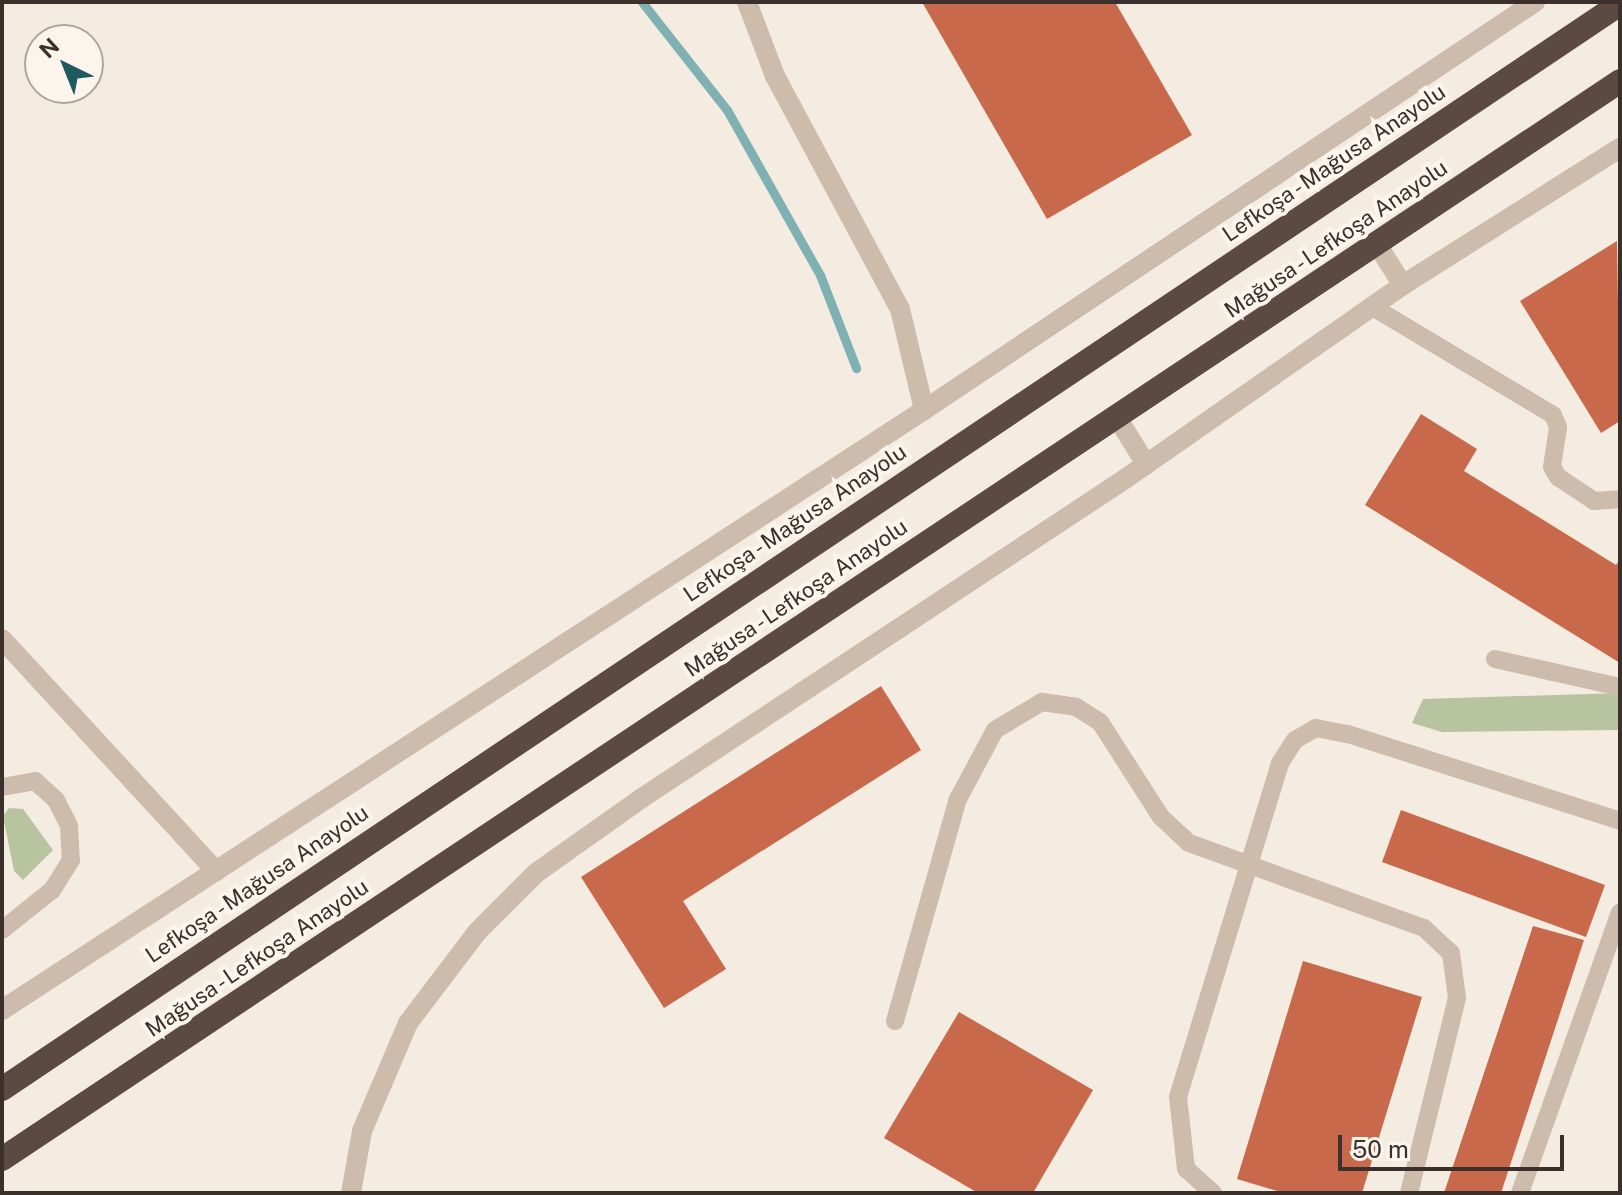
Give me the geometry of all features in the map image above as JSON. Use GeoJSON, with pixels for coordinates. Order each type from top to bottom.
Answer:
{"type":"FeatureCollection","features":[{"type":"Feature","properties":{"kind":"highway","name":"Lefkoşa - Mağusa Anayolu"},"geometry":{"type":"LineString","coordinates":[[2,1089],[1620,4]]}},
{"type":"Feature","properties":{"kind":"highway","name":"Mağusa - Lefkoşa Anayolu"},"geometry":{"type":"LineString","coordinates":[[2,1159],[1620,81]]}},
{"type":"Feature","properties":{"kind":"street"},"geometry":{"type":"LineString","coordinates":[[747,2],[775,76],[900,309],[924,410]]}},
{"type":"Feature","properties":{"kind":"street"},"geometry":{"type":"LineString","coordinates":[[2,1010],[924,410],[1533,2]]}},
{"type":"Feature","properties":{"kind":"street"},"geometry":{"type":"LineString","coordinates":[[351,1193],[362,1131],[408,1023],[477,932],[536,873],[1146,464],[1371,306],[1620,148]]}},
{"type":"Feature","properties":{"kind":"street"},"geometry":{"type":"LineString","coordinates":[[1376,243],[1403,285]]}},
{"type":"Feature","properties":{"kind":"street"},"geometry":{"type":"LineString","coordinates":[[1116,416],[1146,464]]}},
{"type":"Feature","properties":{"kind":"street"},"geometry":{"type":"LineString","coordinates":[[2,639],[216,871]]}},
{"type":"Feature","properties":{"kind":"lane"},"geometry":{"type":"LineString","coordinates":[[1371,306],[1553,415],[1558,427],[1552,467],[1558,477],[1594,501],[1620,499]]}},
{"type":"Feature","properties":{"kind":"lane"},"geometry":{"type":"LineString","coordinates":[[1495,659],[1620,687]]}},
{"type":"Feature","properties":{"kind":"lane"},"geometry":{"type":"LineString","coordinates":[[895,1021],[958,799],[995,730],[1042,702],[1076,707],[1100,722],[1161,817],[1189,843],[1250,868],[1424,928],[1451,953],[1457,998],[1409,1193]]}},
{"type":"Feature","properties":{"kind":"lane"},"geometry":{"type":"LineString","coordinates":[[1213,1193],[1186,1169],[1178,1097],[1280,763],[1295,740],[1316,728],[1620,821]]}},
{"type":"Feature","properties":{"kind":"lane"},"geometry":{"type":"LineString","coordinates":[[2,787],[35,781],[56,800],[69,826],[71,860],[52,890],[2,930]]}},
{"type":"Feature","properties":{"kind":"lane"},"geometry":{"type":"LineString","coordinates":[[1520,1193],[1620,912]]}},
{"type":"Feature","properties":{"kind":"green space"},"geometry":{"type":"Polygon","coordinates":[[[1620,693],[1620,730],[1442,732],[1412,723],[1423,699],[1620,693]]]}},
{"type":"Feature","properties":{"kind":"green space"},"geometry":{"type":"Polygon","coordinates":[[[9,808],[23,809],[53,850],[23,880],[14,871],[3,816],[9,808]]]}},
{"type":"Feature","properties":{"kind":"building"},"geometry":{"type":"Polygon","coordinates":[[[922,2],[1115,2],[1192,135],[1047,219],[922,2]]]}},
{"type":"Feature","properties":{"kind":"building"},"geometry":{"type":"Polygon","coordinates":[[[1617,241],[1620,421],[1601,433],[1520,301],[1617,241]]]}},
{"type":"Feature","properties":{"kind":"building"},"geometry":{"type":"Polygon","coordinates":[[[1421,414],[1477,449],[1464,471],[1616,565],[1620,559],[1620,663],[1365,505],[1421,414]]]}},
{"type":"Feature","properties":{"kind":"building"},"geometry":{"type":"Polygon","coordinates":[[[881,686],[921,750],[683,901],[726,969],[664,1008],[581,877],[881,686]]]}},
{"type":"Feature","properties":{"kind":"building"},"geometry":{"type":"Polygon","coordinates":[[[1401,810],[1605,885],[1586,937],[1382,862],[1401,810]]]}},
{"type":"Feature","properties":{"kind":"building"},"geometry":{"type":"Polygon","coordinates":[[[1533,926],[1584,940],[1501,1193],[1444,1193],[1533,926]]]}},
{"type":"Feature","properties":{"kind":"building"},"geometry":{"type":"Polygon","coordinates":[[[1303,961],[1422,997],[1362,1193],[1284,1193],[1237,1179],[1303,961]]]}},
{"type":"Feature","properties":{"kind":"building"},"geometry":{"type":"Polygon","coordinates":[[[959,1012],[1093,1090],[1033,1193],[978,1193],[884,1138],[959,1012]]]}},
{"type":"Feature","properties":{"kind":"waterway"},"geometry":{"type":"LineString","coordinates":[[642,2],[727,110],[820,275],[856,368]]}}]}
